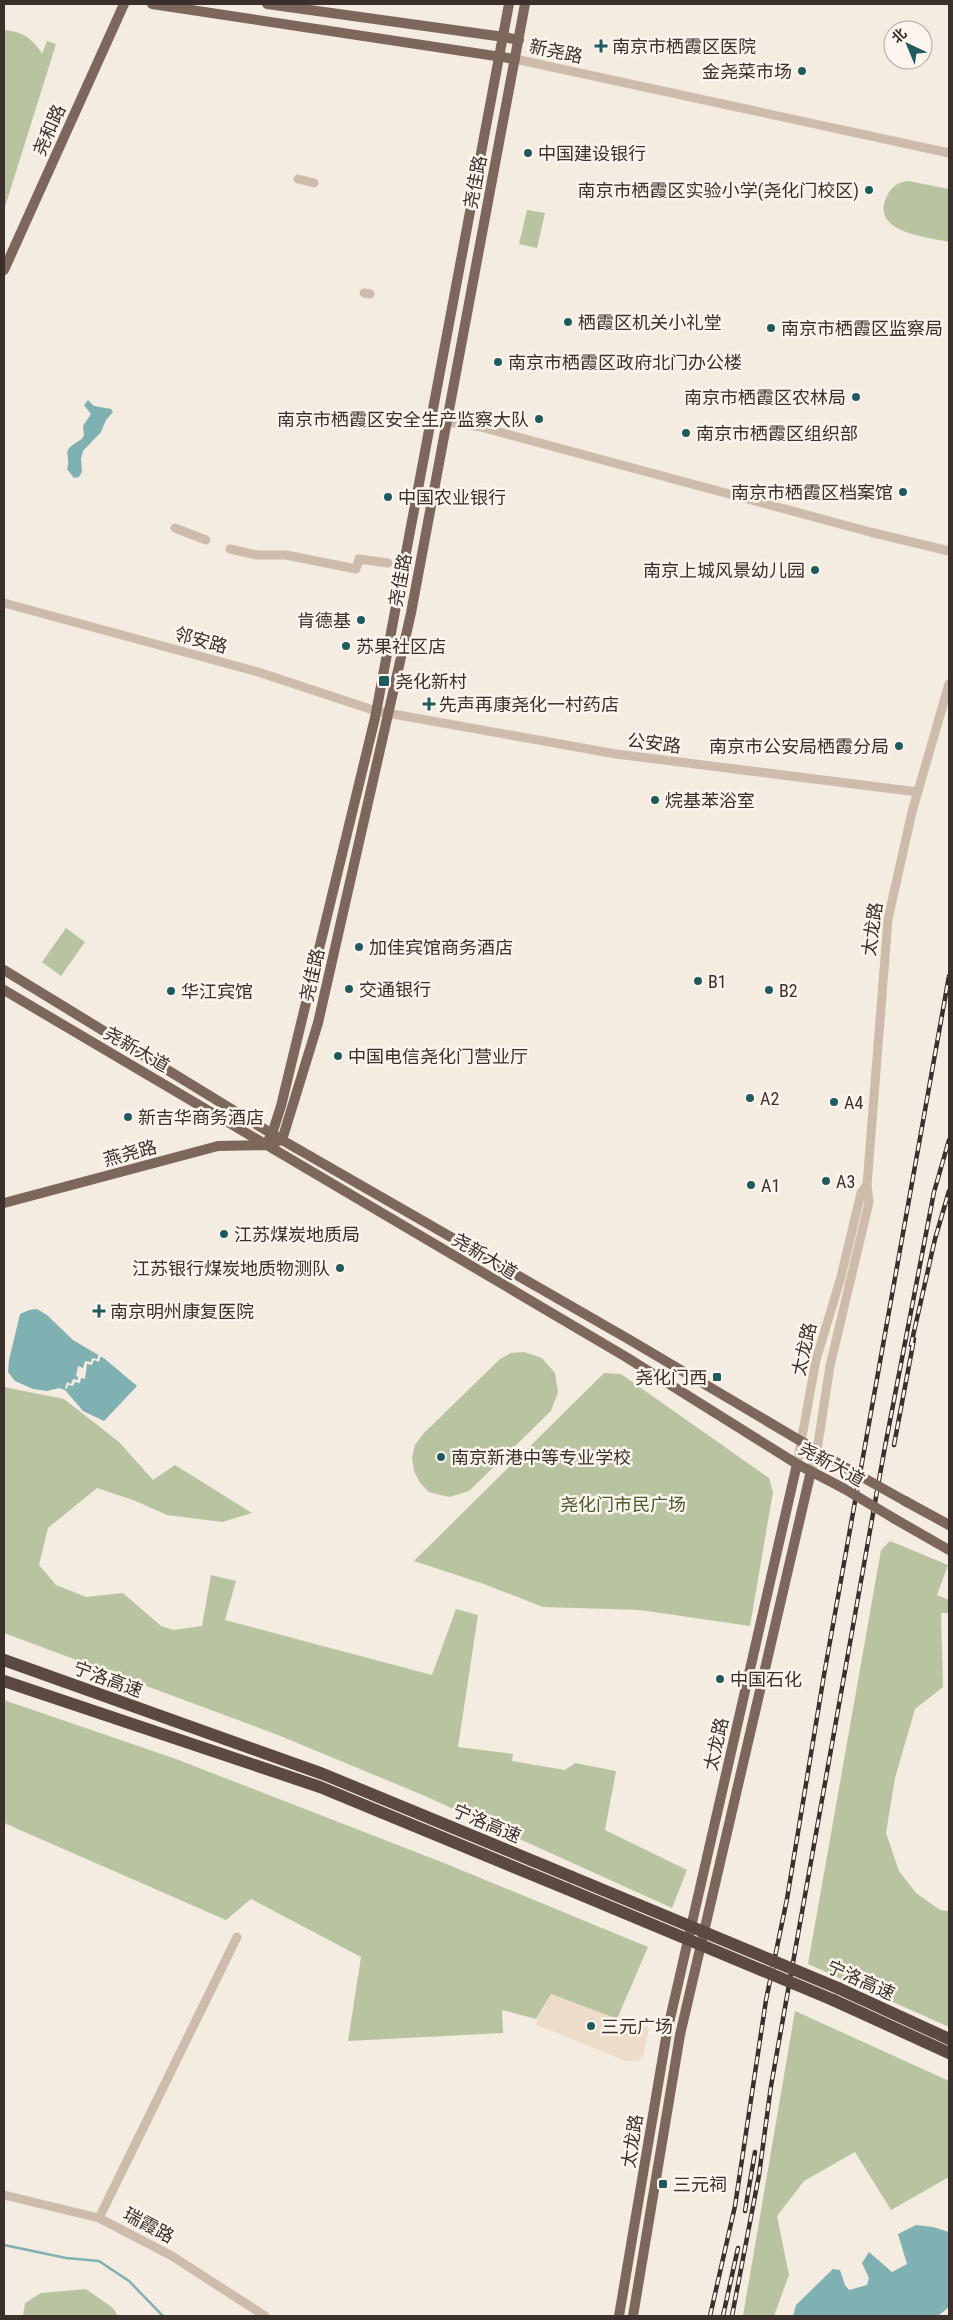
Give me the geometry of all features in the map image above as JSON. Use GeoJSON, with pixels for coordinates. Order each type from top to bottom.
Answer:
{"type":"FeatureCollection","features":[{"type":"Feature","properties":{"kind":"highway","name":"宁洛高速"},"geometry":{"type":"LineString","coordinates":[[4,1660],[323,1774],[833,2000],[949,2054]]}},
{"type":"Feature","properties":{"kind":"highway","name":"宁洛高速"},"geometry":{"type":"LineString","coordinates":[[7,1683],[320,1787],[838,1988],[949,2039]]}},
{"type":"Feature","properties":{"kind":"main road","name":"尧和路"},"geometry":{"type":"LineString","coordinates":[[4,270],[124,4]]}},
{"type":"Feature","properties":{"kind":"main road","name":"新尧路"},"geometry":{"type":"LineString","coordinates":[[152,4],[515,59]]}},
{"type":"Feature","properties":{"kind":"main road","name":"新尧路"},"geometry":{"type":"LineString","coordinates":[[266,4],[504,36],[519,40]]}},
{"type":"Feature","properties":{"kind":"main road","name":"尧佳路"},"geometry":{"type":"LineString","coordinates":[[266,1144],[272,1134],[283,1096],[376,711],[509,4]]}},
{"type":"Feature","properties":{"kind":"main road","name":"尧佳路"},"geometry":{"type":"LineString","coordinates":[[282,1140],[318,1023],[410,613],[525,4]]}},
{"type":"Feature","properties":{"kind":"main road","name":"尧新大道"},"geometry":{"type":"LineString","coordinates":[[4,970],[282,1140],[848,1469],[949,1525]]}},
{"type":"Feature","properties":{"kind":"main road","name":"尧新大道"},"geometry":{"type":"LineString","coordinates":[[4,990],[626,1357],[797,1464],[843,1488],[949,1550]]}},
{"type":"Feature","properties":{"kind":"main road"},"geometry":{"type":"LineString","coordinates":[[266,1144],[282,1140]]}},
{"type":"Feature","properties":{"kind":"main road","name":"燕尧路"},"geometry":{"type":"LineString","coordinates":[[4,1203],[218,1146],[266,1144]]}},
{"type":"Feature","properties":{"kind":"main road","name":"太龙路"},"geometry":{"type":"LineString","coordinates":[[619,2316],[666,2032],[797,1464]]}},
{"type":"Feature","properties":{"kind":"main road","name":"太龙路"},"geometry":{"type":"LineString","coordinates":[[633,2316],[680,2035],[811,1471]]}},
{"type":"Feature","properties":{"kind":"street","name":"新尧路"},"geometry":{"type":"LineString","coordinates":[[515,59],[949,153]]}},
{"type":"Feature","properties":{"kind":"street"},"geometry":{"type":"LineString","coordinates":[[298,179],[314,183]]}},
{"type":"Feature","properties":{"kind":"street"},"geometry":{"type":"LineString","coordinates":[[447,422],[481,428],[860,529],[949,550]]}},
{"type":"Feature","properties":{"kind":"street"},"geometry":{"type":"LineString","coordinates":[[175,528],[206,540]]}},
{"type":"Feature","properties":{"kind":"street"},"geometry":{"type":"LineString","coordinates":[[230,548],[257,555],[286,555],[356,569],[359,559],[388,563]]}},
{"type":"Feature","properties":{"kind":"street","name":"邻安路"},"geometry":{"type":"LineString","coordinates":[[4,604],[258,672],[376,711],[388,713]]}},
{"type":"Feature","properties":{"kind":"street","name":"太龙路"},"geometry":{"type":"LineString","coordinates":[[811,1471],[817,1450],[830,1366],[869,1202],[867,1185],[888,919],[918,792],[949,684]]}},
{"type":"Feature","properties":{"kind":"street","name":"公安路"},"geometry":{"type":"LineString","coordinates":[[388,713],[616,754],[918,792]]}},
{"type":"Feature","properties":{"kind":"street","name":"太龙路"},"geometry":{"type":"LineString","coordinates":[[797,1464],[816,1360],[840,1277],[861,1193],[867,1185]]}},
{"type":"Feature","properties":{"kind":"street"},"geometry":{"type":"LineString","coordinates":[[99,2218],[237,1937]]}},
{"type":"Feature","properties":{"kind":"street","name":"瑞霞路"},"geometry":{"type":"LineString","coordinates":[[4,2195],[99,2218],[172,2256],[265,2316]]}},
{"type":"Feature","properties":{"kind":"green space"},"geometry":{"type":"Polygon","coordinates":[[[4,30],[16,32],[31,40],[42,54],[47,41],[56,44],[4,210],[4,30]]]}},
{"type":"Feature","properties":{"kind":"green space"},"geometry":{"type":"Polygon","coordinates":[[[908,181],[949,189],[949,242],[903,231],[886,218],[884,208],[887,196],[895,185],[908,181]]]}},
{"type":"Feature","properties":{"kind":"green space"},"geometry":{"type":"Polygon","coordinates":[[[527,210],[545,213],[537,248],[519,244],[527,210]]]}},
{"type":"Feature","properties":{"kind":"green space"},"geometry":{"type":"Polygon","coordinates":[[[66,928],[85,942],[61,976],[42,962],[66,928]]]}},
{"type":"Feature","properties":{"kind":"green space"},"geometry":{"type":"Polygon","coordinates":[[[524,1352],[542,1358],[555,1373],[558,1392],[551,1411],[469,1491],[449,1497],[429,1492],[420,1483],[414,1471],[412,1458],[415,1445],[423,1434],[500,1359],[511,1353],[524,1352]]]}},
{"type":"Feature","properties":{"kind":"green space","name":"尧化门市民广场"},"geometry":{"type":"Polygon","coordinates":[[[604,1373],[621,1374],[769,1478],[773,1492],[750,1626],[640,1610],[543,1607],[484,1584],[414,1561],[604,1373]]]}},
{"type":"Feature","properties":{"kind":"green space"},"geometry":{"type":"Polygon","coordinates":[[[4,1387],[64,1399],[119,1442],[153,1480],[175,1465],[252,1513],[222,1522],[167,1515],[133,1500],[97,1488],[48,1528],[39,1565],[56,1585],[86,1597],[123,1593],[161,1626],[173,1630],[202,1626],[211,1575],[236,1581],[225,1620],[432,1675],[456,1609],[478,1615],[458,1747],[513,1754],[512,1761],[565,1770],[575,1763],[616,1771],[605,1830],[687,1870],[672,1908],[425,1796],[278,1735],[4,1633],[4,1387]]]}},
{"type":"Feature","properties":{"kind":"green space"},"geometry":{"type":"Polygon","coordinates":[[[890,1541],[948,1565],[937,1595],[949,1600],[949,1613],[941,1613],[943,1687],[915,1709],[895,1778],[886,1833],[899,1871],[916,1893],[940,1910],[949,1911],[949,2027],[808,1964],[881,1550],[890,1541]]]}},
{"type":"Feature","properties":{"kind":"green space"},"geometry":{"type":"Polygon","coordinates":[[[4,1700],[176,1759],[444,1863],[648,1947],[617,2019],[551,1994],[536,2019],[502,2010],[503,2033],[348,2041],[361,1957],[251,1899],[226,1920],[4,1823],[4,1700]]]}},
{"type":"Feature","properties":{"kind":"green space"},"geometry":{"type":"Polygon","coordinates":[[[795,2011],[949,2081],[949,2177],[891,2210],[855,2152],[804,2181],[777,2216],[789,2275],[774,2316],[743,2316],[795,2011]]]}},
{"type":"Feature","properties":{"kind":"green space"},"geometry":{"type":"Polygon","coordinates":[[[86,2289],[113,2308],[118,2316],[23,2316],[25,2303],[41,2293],[86,2289]]]}},
{"type":"Feature","properties":{"kind":"shaded area","name":"三元广场"},"geometry":{"type":"Polygon","coordinates":[[[551,1994],[617,2019],[649,2028],[643,2056],[638,2061],[626,2061],[535,2024],[551,1994]]]}},
{"type":"Feature","properties":{"kind":"water"},"geometry":{"type":"Polygon","coordinates":[[[88,400],[94,406],[111,409],[113,412],[106,420],[101,432],[83,451],[81,459],[82,472],[79,477],[74,478],[67,469],[68,451],[71,446],[84,436],[83,426],[91,414],[84,405],[88,400]]]}},
{"type":"Feature","properties":{"kind":"water"},"geometry":{"type":"Polygon","coordinates":[[[37,1309],[47,1315],[73,1340],[105,1359],[137,1386],[104,1421],[83,1411],[65,1390],[59,1388],[47,1391],[33,1389],[15,1381],[8,1372],[20,1314],[37,1309]]]}},
{"type":"Feature","properties":{"kind":"water"},"geometry":{"type":"Polygon","coordinates":[[[916,2225],[933,2227],[949,2232],[949,2307],[938,2316],[793,2316],[796,2305],[833,2269],[840,2270],[845,2285],[849,2290],[867,2285],[869,2278],[862,2263],[869,2252],[892,2272],[907,2264],[898,2234],[916,2225]]]}},
{"type":"Feature","properties":{"kind":"pier"},"geometry":{"type":"Polygon","coordinates":[[[99,1354],[101,1355],[99,1362],[94,1360],[92,1365],[87,1364],[85,1379],[81,1378],[80,1383],[75,1382],[73,1386],[68,1385],[67,1389],[65,1388],[67,1382],[71,1384],[73,1379],[78,1380],[76,1376],[78,1366],[83,1368],[85,1361],[91,1362],[92,1358],[97,1359],[99,1354]]]}},
{"type":"Feature","properties":{"kind":"waterway"},"geometry":{"type":"LineString","coordinates":[[4,2245],[66,2258],[99,2261],[129,2281],[163,2316]]}},
{"type":"Feature","properties":{"kind":"railway"},"geometry":{"type":"LineString","coordinates":[[710,2316],[735,2206],[766,2000],[787,1899],[824,1675],[949,976]]}},
{"type":"Feature","properties":{"kind":"railway"},"geometry":{"type":"LineString","coordinates":[[732,2316],[759,2175],[771,2086],[884,1452],[934,1192],[949,1140]]}},
{"type":"Feature","properties":{"kind":"railway"},"geometry":{"type":"LineString","coordinates":[[911,1345],[935,1239],[949,1191]]}},
{"type":"Feature","properties":{"kind":"railway"},"geometry":{"type":"LineString","coordinates":[[894,1445],[914,1339]]}},
{"type":"Feature","properties":{"kind":"railway"},"geometry":{"type":"LineString","coordinates":[[745,2211],[755,2152]]}},
{"type":"Feature","properties":{"kind":"railway"},"geometry":{"type":"LineString","coordinates":[[723,2316],[738,2248]]}},
{"type":"Feature","properties":{"kind":"place","name":"南京市栖霞区医院"},"geometry":{"type":"Point","coordinates":[601,46]}},
{"type":"Feature","properties":{"kind":"place","name":"金尧菜市场"},"geometry":{"type":"Point","coordinates":[802,71]}},
{"type":"Feature","properties":{"kind":"place","name":"中国建设银行"},"geometry":{"type":"Point","coordinates":[528,153]}},
{"type":"Feature","properties":{"kind":"place","name":"南京市栖霞区实验小学(尧化门校区)"},"geometry":{"type":"Point","coordinates":[869,190]}},
{"type":"Feature","properties":{"kind":"place","name":"栖霞区机关小礼堂"},"geometry":{"type":"Point","coordinates":[568,322]}},
{"type":"Feature","properties":{"kind":"place","name":"南京市栖霞区监察局"},"geometry":{"type":"Point","coordinates":[771,328]}},
{"type":"Feature","properties":{"kind":"place","name":"南京市栖霞区政府北门办公楼"},"geometry":{"type":"Point","coordinates":[498,362]}},
{"type":"Feature","properties":{"kind":"place","name":"南京市栖霞区农林局"},"geometry":{"type":"Point","coordinates":[856,397]}},
{"type":"Feature","properties":{"kind":"place","name":"南京市栖霞区安全生产监察大队"},"geometry":{"type":"Point","coordinates":[539,419]}},
{"type":"Feature","properties":{"kind":"place","name":"南京市栖霞区组织部"},"geometry":{"type":"Point","coordinates":[686,433]}},
{"type":"Feature","properties":{"kind":"place","name":"南京市栖霞区档案馆"},"geometry":{"type":"Point","coordinates":[903,492]}},
{"type":"Feature","properties":{"kind":"place","name":"中国农业银行"},"geometry":{"type":"Point","coordinates":[388,497]}},
{"type":"Feature","properties":{"kind":"place","name":"南京上城风景幼儿园"},"geometry":{"type":"Point","coordinates":[815,570]}},
{"type":"Feature","properties":{"kind":"place","name":"肯德基"},"geometry":{"type":"Point","coordinates":[361,620]}},
{"type":"Feature","properties":{"kind":"place","name":"苏果社区店"},"geometry":{"type":"Point","coordinates":[346,646]}},
{"type":"Feature","properties":{"kind":"place","name":"尧化新村"},"geometry":{"type":"Point","coordinates":[384,681]}},
{"type":"Feature","properties":{"kind":"place","name":"先声再康尧化一村药店"},"geometry":{"type":"Point","coordinates":[429,704]}},
{"type":"Feature","properties":{"kind":"place","name":"南京市公安局栖霞分局"},"geometry":{"type":"Point","coordinates":[899,746]}},
{"type":"Feature","properties":{"kind":"place","name":"烷基苯浴室"},"geometry":{"type":"Point","coordinates":[655,800]}},
{"type":"Feature","properties":{"kind":"place","name":"加佳宾馆商务酒店"},"geometry":{"type":"Point","coordinates":[359,947]}},
{"type":"Feature","properties":{"kind":"place","name":"B1"},"geometry":{"type":"Point","coordinates":[698,981]}},
{"type":"Feature","properties":{"kind":"place","name":"交通银行"},"geometry":{"type":"Point","coordinates":[349,989]}},
{"type":"Feature","properties":{"kind":"place","name":"B2"},"geometry":{"type":"Point","coordinates":[769,990]}},
{"type":"Feature","properties":{"kind":"place","name":"华江宾馆"},"geometry":{"type":"Point","coordinates":[171,991]}},
{"type":"Feature","properties":{"kind":"place","name":"中国电信尧化门营业厅"},"geometry":{"type":"Point","coordinates":[338,1056]}},
{"type":"Feature","properties":{"kind":"place","name":"A2"},"geometry":{"type":"Point","coordinates":[750,1098]}},
{"type":"Feature","properties":{"kind":"place","name":"A4"},"geometry":{"type":"Point","coordinates":[834,1102]}},
{"type":"Feature","properties":{"kind":"place","name":"新吉华商务酒店"},"geometry":{"type":"Point","coordinates":[128,1117]}},
{"type":"Feature","properties":{"kind":"place","name":"A3"},"geometry":{"type":"Point","coordinates":[826,1181]}},
{"type":"Feature","properties":{"kind":"place","name":"A1"},"geometry":{"type":"Point","coordinates":[751,1185]}},
{"type":"Feature","properties":{"kind":"place","name":"江苏煤炭地质局"},"geometry":{"type":"Point","coordinates":[224,1234]}},
{"type":"Feature","properties":{"kind":"place","name":"江苏银行煤炭地质物测队"},"geometry":{"type":"Point","coordinates":[340,1268]}},
{"type":"Feature","properties":{"kind":"place","name":"南京明州康复医院"},"geometry":{"type":"Point","coordinates":[99,1311]}},
{"type":"Feature","properties":{"kind":"place","name":"尧化门西"},"geometry":{"type":"Point","coordinates":[717,1377]}},
{"type":"Feature","properties":{"kind":"place","name":"南京新港中等专业学校"},"geometry":{"type":"Point","coordinates":[441,1457]}},
{"type":"Feature","properties":{"kind":"place","name":"中国石化"},"geometry":{"type":"Point","coordinates":[720,1679]}},
{"type":"Feature","properties":{"kind":"place","name":"三元广场"},"geometry":{"type":"Point","coordinates":[591,2026]}},
{"type":"Feature","properties":{"kind":"place","name":"三元祠"},"geometry":{"type":"Point","coordinates":[663,2184]}}]}
